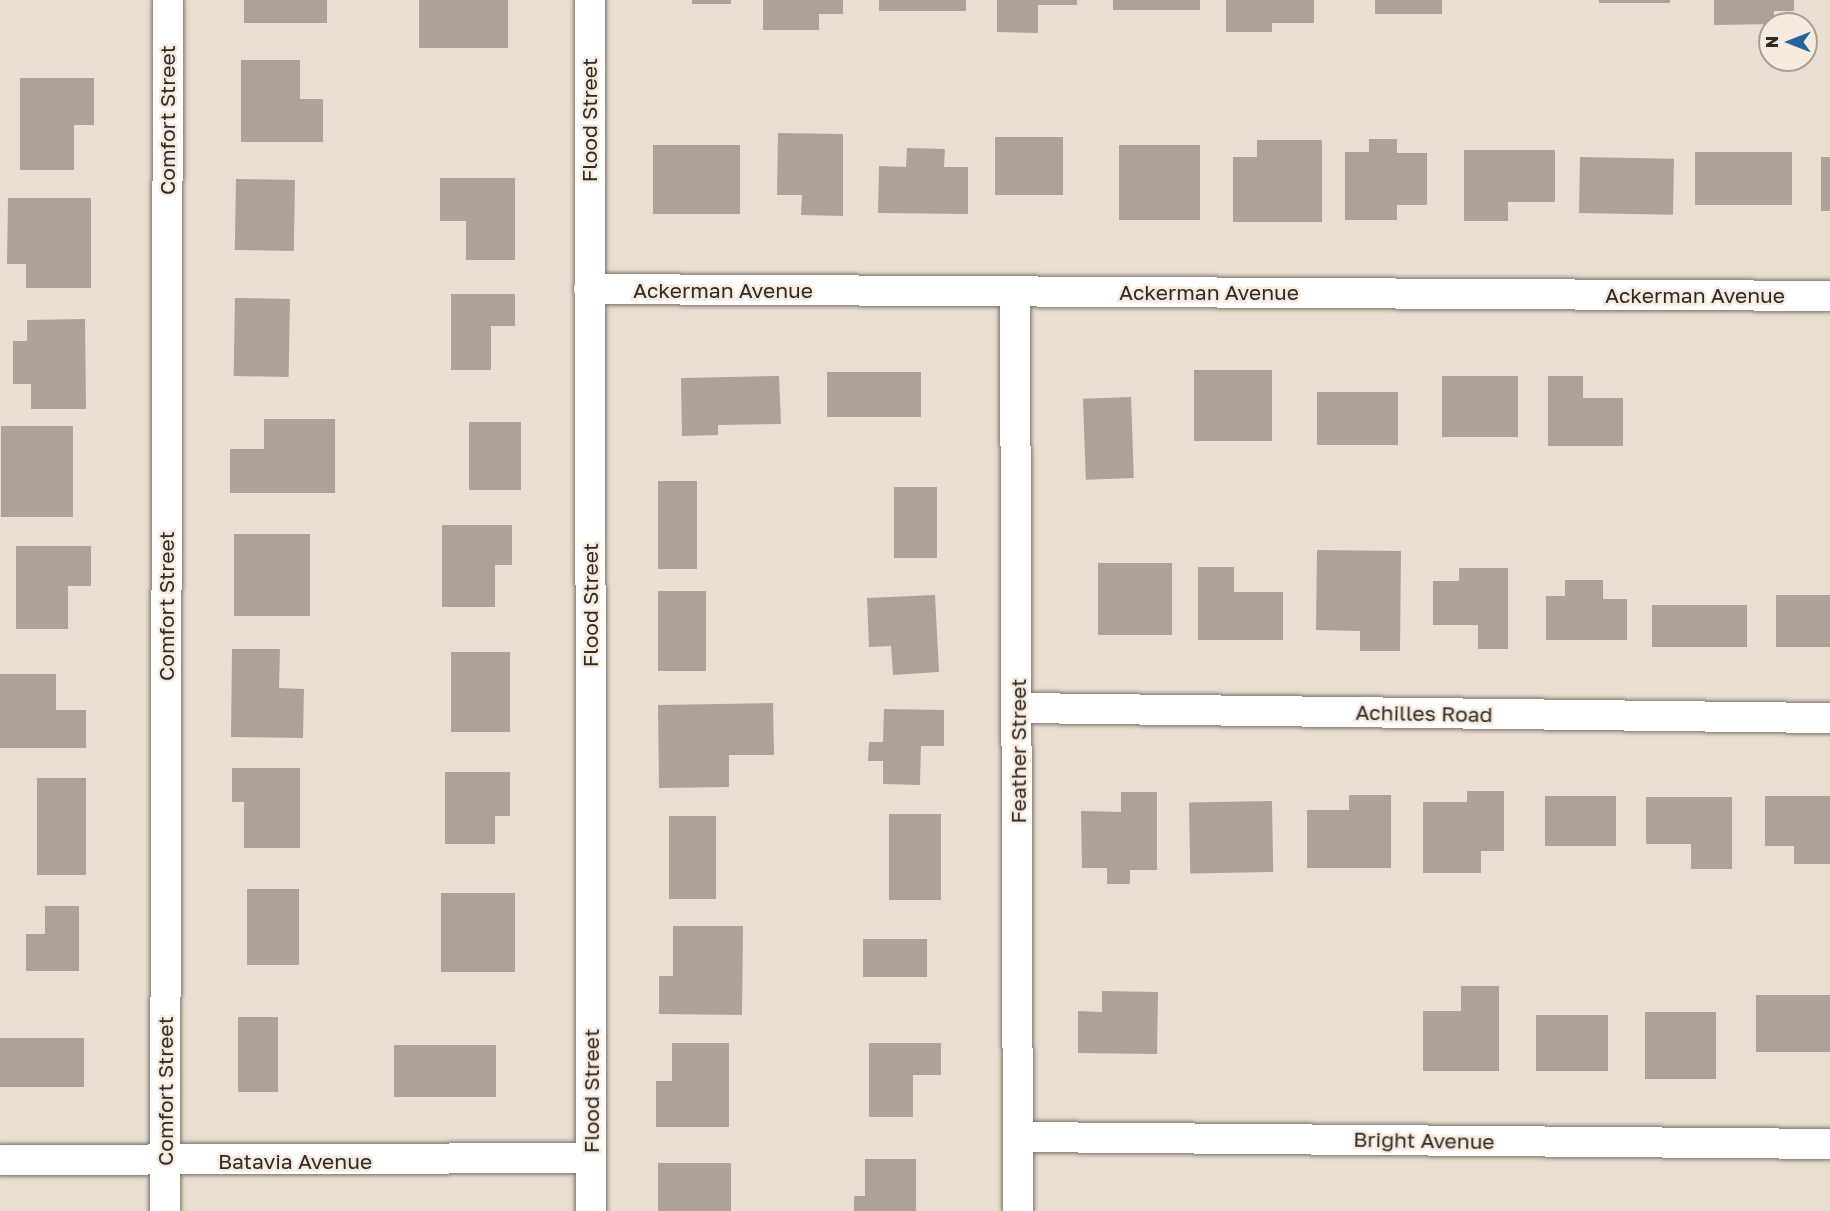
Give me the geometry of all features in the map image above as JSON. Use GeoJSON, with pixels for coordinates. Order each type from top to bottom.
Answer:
{"type":"FeatureCollection","features":[{"type":"Feature","properties":{"kind":"street","name":"Comfort Street"},"geometry":{"type":"LineString","coordinates":[[165,1211],[168,0]]}},
{"type":"Feature","properties":{"kind":"street","name":"Flood Street"},"geometry":{"type":"LineString","coordinates":[[590,0],[591,1211]]}},
{"type":"Feature","properties":{"kind":"street","name":"Ackerman Avenue"},"geometry":{"type":"LineString","coordinates":[[589,289],[1830,296]]}},
{"type":"Feature","properties":{"kind":"street","name":"Feather Street"},"geometry":{"type":"LineString","coordinates":[[1015,291],[1019,708],[1018,1211]]}},
{"type":"Feature","properties":{"kind":"street","name":"Achilles Road"},"geometry":{"type":"LineString","coordinates":[[1019,708],[1830,718]]}},
{"type":"Feature","properties":{"kind":"street","name":"Bright Avenue"},"geometry":{"type":"LineString","coordinates":[[1018,1137],[1830,1144]]}},
{"type":"Feature","properties":{"kind":"street","name":"Batavia Avenue"},"geometry":{"type":"LineString","coordinates":[[0,1160],[165,1162],[591,1158]]}},
{"type":"Feature","properties":{"kind":"building"},"geometry":{"type":"Polygon","coordinates":[[[244,0],[327,0],[327,23],[244,23],[244,0]]]}},
{"type":"Feature","properties":{"kind":"building"},"geometry":{"type":"Polygon","coordinates":[[[419,0],[508,0],[508,48],[419,48],[419,0]]]}},
{"type":"Feature","properties":{"kind":"building"},"geometry":{"type":"Polygon","coordinates":[[[692,0],[731,0],[731,4],[692,4],[692,0]]]}},
{"type":"Feature","properties":{"kind":"building"},"geometry":{"type":"Polygon","coordinates":[[[763,0],[843,0],[843,14],[819,14],[819,30],[763,30],[763,0]]]}},
{"type":"Feature","properties":{"kind":"building"},"geometry":{"type":"Polygon","coordinates":[[[879,0],[966,0],[966,11],[879,11],[879,0]]]}},
{"type":"Feature","properties":{"kind":"building"},"geometry":{"type":"Polygon","coordinates":[[[997,0],[1077,0],[1077,5],[1038,5],[1038,33],[997,32],[997,0]]]}},
{"type":"Feature","properties":{"kind":"building"},"geometry":{"type":"Polygon","coordinates":[[[1113,0],[1200,0],[1200,10],[1113,10],[1113,0]]]}},
{"type":"Feature","properties":{"kind":"building"},"geometry":{"type":"Polygon","coordinates":[[[1226,0],[1314,0],[1314,23],[1272,23],[1272,32],[1226,32],[1226,0]]]}},
{"type":"Feature","properties":{"kind":"building"},"geometry":{"type":"Polygon","coordinates":[[[1375,0],[1442,0],[1442,14],[1375,14],[1375,0]]]}},
{"type":"Feature","properties":{"kind":"building"},"geometry":{"type":"Polygon","coordinates":[[[1599,0],[1670,0],[1670,3],[1599,3],[1599,0]]]}},
{"type":"Feature","properties":{"kind":"building"},"geometry":{"type":"Polygon","coordinates":[[[1714,0],[1794,0],[1794,11],[1758,12],[1758,24],[1714,25],[1714,0]]]}},
{"type":"Feature","properties":{"kind":"building"},"geometry":{"type":"Polygon","coordinates":[[[241,60],[300,60],[300,99],[323,99],[323,142],[241,142],[241,60]]]}},
{"type":"Feature","properties":{"kind":"building"},"geometry":{"type":"Polygon","coordinates":[[[20,78],[94,78],[94,125],[74,125],[74,170],[20,170],[20,78]]]}},
{"type":"Feature","properties":{"kind":"building"},"geometry":{"type":"Polygon","coordinates":[[[778,133],[843,134],[843,216],[801,215],[802,195],[777,195],[778,133]]]}},
{"type":"Feature","properties":{"kind":"building"},"geometry":{"type":"Polygon","coordinates":[[[995,137],[1063,137],[1063,195],[995,195],[995,137]]]}},
{"type":"Feature","properties":{"kind":"building"},"geometry":{"type":"Polygon","coordinates":[[[1369,139],[1397,139],[1397,153],[1427,153],[1427,205],[1397,205],[1397,220],[1345,220],[1345,152],[1369,152],[1369,139]]]}},
{"type":"Feature","properties":{"kind":"building"},"geometry":{"type":"Polygon","coordinates":[[[1257,140],[1322,140],[1322,222],[1233,222],[1233,157],[1257,157],[1257,140]]]}},
{"type":"Feature","properties":{"kind":"building"},"geometry":{"type":"Polygon","coordinates":[[[653,145],[740,145],[740,214],[653,214],[653,145]]]}},
{"type":"Feature","properties":{"kind":"building"},"geometry":{"type":"Polygon","coordinates":[[[1119,145],[1200,145],[1200,220],[1119,220],[1119,145]]]}},
{"type":"Feature","properties":{"kind":"building"},"geometry":{"type":"Polygon","coordinates":[[[907,148],[945,149],[944,167],[968,167],[968,214],[878,213],[879,166],[906,167],[907,148]]]}},
{"type":"Feature","properties":{"kind":"building"},"geometry":{"type":"Polygon","coordinates":[[[1464,150],[1555,150],[1555,202],[1508,202],[1508,221],[1464,221],[1464,150]]]}},
{"type":"Feature","properties":{"kind":"building"},"geometry":{"type":"Polygon","coordinates":[[[1695,152],[1792,152],[1792,205],[1695,205],[1695,152]]]}},
{"type":"Feature","properties":{"kind":"building"},"geometry":{"type":"Polygon","coordinates":[[[1580,157],[1674,159],[1673,215],[1579,213],[1580,157]]]}},
{"type":"Feature","properties":{"kind":"building"},"geometry":{"type":"Polygon","coordinates":[[[1821,157],[1830,157],[1830,211],[1821,211],[1821,157]]]}},
{"type":"Feature","properties":{"kind":"building"},"geometry":{"type":"Polygon","coordinates":[[[440,178],[515,178],[515,260],[466,260],[466,221],[440,221],[440,178]]]}},
{"type":"Feature","properties":{"kind":"building"},"geometry":{"type":"Polygon","coordinates":[[[236,179],[295,180],[294,251],[235,250],[236,179]]]}},
{"type":"Feature","properties":{"kind":"building"},"geometry":{"type":"Polygon","coordinates":[[[8,198],[91,198],[91,288],[26,288],[26,264],[7,264],[8,198]]]}},
{"type":"Feature","properties":{"kind":"building"},"geometry":{"type":"Polygon","coordinates":[[[451,294],[515,294],[515,326],[491,326],[491,370],[451,370],[451,294]]]}},
{"type":"Feature","properties":{"kind":"building"},"geometry":{"type":"Polygon","coordinates":[[[235,298],[290,299],[289,377],[234,376],[235,298]]]}},
{"type":"Feature","properties":{"kind":"building"},"geometry":{"type":"Polygon","coordinates":[[[85,319],[86,409],[31,409],[31,384],[13,384],[13,341],[27,341],[27,320],[85,319]]]}},
{"type":"Feature","properties":{"kind":"building"},"geometry":{"type":"Polygon","coordinates":[[[1194,370],[1272,370],[1272,441],[1194,441],[1194,370]]]}},
{"type":"Feature","properties":{"kind":"building"},"geometry":{"type":"Polygon","coordinates":[[[827,372],[921,372],[921,417],[827,417],[827,372]]]}},
{"type":"Feature","properties":{"kind":"building"},"geometry":{"type":"Polygon","coordinates":[[[779,376],[781,424],[718,425],[718,435],[682,436],[681,378],[779,376]]]}},
{"type":"Feature","properties":{"kind":"building"},"geometry":{"type":"Polygon","coordinates":[[[1442,376],[1518,376],[1518,437],[1442,437],[1442,376]]]}},
{"type":"Feature","properties":{"kind":"building"},"geometry":{"type":"Polygon","coordinates":[[[1548,376],[1583,376],[1583,398],[1623,398],[1623,446],[1548,446],[1548,376]]]}},
{"type":"Feature","properties":{"kind":"building"},"geometry":{"type":"Polygon","coordinates":[[[1317,392],[1398,392],[1398,445],[1317,445],[1317,392]]]}},
{"type":"Feature","properties":{"kind":"building"},"geometry":{"type":"Polygon","coordinates":[[[1131,397],[1134,478],[1086,480],[1083,399],[1131,397]]]}},
{"type":"Feature","properties":{"kind":"building"},"geometry":{"type":"Polygon","coordinates":[[[264,419],[335,419],[335,493],[230,493],[230,449],[264,449],[264,419]]]}},
{"type":"Feature","properties":{"kind":"building"},"geometry":{"type":"Polygon","coordinates":[[[469,422],[521,422],[521,490],[469,490],[469,422]]]}},
{"type":"Feature","properties":{"kind":"building"},"geometry":{"type":"Polygon","coordinates":[[[1,426],[73,426],[73,517],[1,517],[1,426]]]}},
{"type":"Feature","properties":{"kind":"building"},"geometry":{"type":"Polygon","coordinates":[[[658,481],[697,481],[697,569],[658,569],[658,481]]]}},
{"type":"Feature","properties":{"kind":"building"},"geometry":{"type":"Polygon","coordinates":[[[894,487],[937,487],[937,558],[894,558],[894,487]]]}},
{"type":"Feature","properties":{"kind":"building"},"geometry":{"type":"Polygon","coordinates":[[[442,525],[512,525],[512,565],[495,565],[495,607],[442,607],[442,525]]]}},
{"type":"Feature","properties":{"kind":"building"},"geometry":{"type":"Polygon","coordinates":[[[234,534],[310,534],[310,616],[234,616],[234,534]]]}},
{"type":"Feature","properties":{"kind":"building"},"geometry":{"type":"Polygon","coordinates":[[[16,546],[91,546],[91,586],[68,586],[68,629],[16,629],[16,546]]]}},
{"type":"Feature","properties":{"kind":"building"},"geometry":{"type":"Polygon","coordinates":[[[1317,550],[1401,551],[1400,651],[1360,651],[1360,631],[1316,630],[1317,550]]]}},
{"type":"Feature","properties":{"kind":"building"},"geometry":{"type":"Polygon","coordinates":[[[1098,563],[1172,563],[1172,635],[1098,635],[1098,563]]]}},
{"type":"Feature","properties":{"kind":"building"},"geometry":{"type":"Polygon","coordinates":[[[1198,567],[1234,567],[1234,592],[1283,592],[1283,640],[1198,640],[1198,567]]]}},
{"type":"Feature","properties":{"kind":"building"},"geometry":{"type":"Polygon","coordinates":[[[1459,568],[1508,568],[1508,649],[1478,649],[1478,625],[1433,625],[1433,581],[1459,581],[1459,568]]]}},
{"type":"Feature","properties":{"kind":"building"},"geometry":{"type":"Polygon","coordinates":[[[1565,580],[1603,580],[1603,599],[1627,599],[1627,640],[1546,640],[1546,596],[1565,596],[1565,580]]]}},
{"type":"Feature","properties":{"kind":"building"},"geometry":{"type":"Polygon","coordinates":[[[658,591],[706,591],[706,671],[658,671],[658,591]]]}},
{"type":"Feature","properties":{"kind":"building"},"geometry":{"type":"Polygon","coordinates":[[[935,595],[939,672],[893,675],[891,646],[869,647],[867,598],[935,595]]]}},
{"type":"Feature","properties":{"kind":"building"},"geometry":{"type":"Polygon","coordinates":[[[1776,595],[1830,595],[1830,647],[1776,647],[1776,595]]]}},
{"type":"Feature","properties":{"kind":"building"},"geometry":{"type":"Polygon","coordinates":[[[1652,605],[1747,605],[1747,647],[1652,647],[1652,605]]]}},
{"type":"Feature","properties":{"kind":"building"},"geometry":{"type":"Polygon","coordinates":[[[232,649],[280,649],[279,688],[304,689],[303,738],[231,737],[232,649]]]}},
{"type":"Feature","properties":{"kind":"building"},"geometry":{"type":"Polygon","coordinates":[[[451,652],[510,652],[510,732],[451,732],[451,652]]]}},
{"type":"Feature","properties":{"kind":"building"},"geometry":{"type":"Polygon","coordinates":[[[0,674],[56,674],[56,710],[86,710],[86,748],[0,748],[0,674]]]}},
{"type":"Feature","properties":{"kind":"building"},"geometry":{"type":"Polygon","coordinates":[[[773,703],[774,755],[729,755],[729,787],[659,788],[658,705],[773,703]]]}},
{"type":"Feature","properties":{"kind":"building"},"geometry":{"type":"Polygon","coordinates":[[[884,709],[944,710],[944,746],[921,746],[920,785],[883,784],[883,761],[868,761],[869,742],[883,742],[884,709]]]}},
{"type":"Feature","properties":{"kind":"building"},"geometry":{"type":"Polygon","coordinates":[[[232,768],[300,768],[300,848],[244,848],[244,802],[232,802],[232,768]]]}},
{"type":"Feature","properties":{"kind":"building"},"geometry":{"type":"Polygon","coordinates":[[[445,772],[510,772],[510,816],[495,816],[495,844],[445,844],[445,772]]]}},
{"type":"Feature","properties":{"kind":"building"},"geometry":{"type":"Polygon","coordinates":[[[37,778],[86,778],[86,875],[37,875],[37,778]]]}},
{"type":"Feature","properties":{"kind":"building"},"geometry":{"type":"Polygon","coordinates":[[[1467,791],[1504,791],[1504,851],[1481,851],[1481,873],[1423,873],[1423,802],[1467,802],[1467,791]]]}},
{"type":"Feature","properties":{"kind":"building"},"geometry":{"type":"Polygon","coordinates":[[[1121,792],[1157,792],[1157,870],[1130,870],[1130,884],[1107,884],[1107,868],[1082,868],[1081,811],[1121,812],[1121,792]]]}},
{"type":"Feature","properties":{"kind":"building"},"geometry":{"type":"Polygon","coordinates":[[[1349,795],[1391,795],[1391,868],[1307,868],[1307,810],[1349,810],[1349,795]]]}},
{"type":"Feature","properties":{"kind":"building"},"geometry":{"type":"Polygon","coordinates":[[[1545,796],[1616,796],[1616,846],[1545,846],[1545,796]]]}},
{"type":"Feature","properties":{"kind":"building"},"geometry":{"type":"Polygon","coordinates":[[[1765,796],[1830,796],[1830,864],[1794,864],[1794,846],[1765,846],[1765,796]]]}},
{"type":"Feature","properties":{"kind":"building"},"geometry":{"type":"Polygon","coordinates":[[[1646,797],[1732,797],[1732,869],[1691,869],[1691,844],[1646,844],[1646,797]]]}},
{"type":"Feature","properties":{"kind":"building"},"geometry":{"type":"Polygon","coordinates":[[[1272,801],[1273,872],[1190,873],[1189,802],[1272,801]]]}},
{"type":"Feature","properties":{"kind":"building"},"geometry":{"type":"Polygon","coordinates":[[[889,814],[941,814],[941,900],[889,900],[889,814]]]}},
{"type":"Feature","properties":{"kind":"building"},"geometry":{"type":"Polygon","coordinates":[[[669,816],[716,816],[716,899],[669,899],[669,816]]]}},
{"type":"Feature","properties":{"kind":"building"},"geometry":{"type":"Polygon","coordinates":[[[247,889],[299,889],[299,965],[247,965],[247,889]]]}},
{"type":"Feature","properties":{"kind":"building"},"geometry":{"type":"Polygon","coordinates":[[[441,893],[515,893],[515,972],[441,972],[441,893]]]}},
{"type":"Feature","properties":{"kind":"building"},"geometry":{"type":"Polygon","coordinates":[[[45,906],[79,906],[79,971],[26,971],[26,934],[45,934],[45,906]]]}},
{"type":"Feature","properties":{"kind":"building"},"geometry":{"type":"Polygon","coordinates":[[[673,926],[743,926],[742,1015],[659,1014],[659,976],[673,976],[673,926]]]}},
{"type":"Feature","properties":{"kind":"building"},"geometry":{"type":"Polygon","coordinates":[[[863,939],[927,939],[927,977],[863,977],[863,939]]]}},
{"type":"Feature","properties":{"kind":"building"},"geometry":{"type":"Polygon","coordinates":[[[1461,986],[1499,986],[1499,1071],[1423,1071],[1423,1011],[1461,1011],[1461,986]]]}},
{"type":"Feature","properties":{"kind":"building"},"geometry":{"type":"Polygon","coordinates":[[[1102,991],[1158,992],[1157,1054],[1078,1053],[1078,1011],[1102,1012],[1102,991]]]}},
{"type":"Feature","properties":{"kind":"building"},"geometry":{"type":"Polygon","coordinates":[[[1756,995],[1830,995],[1830,1052],[1756,1052],[1756,995]]]}},
{"type":"Feature","properties":{"kind":"building"},"geometry":{"type":"Polygon","coordinates":[[[1645,1012],[1716,1012],[1716,1079],[1645,1079],[1645,1012]]]}},
{"type":"Feature","properties":{"kind":"building"},"geometry":{"type":"Polygon","coordinates":[[[1536,1015],[1608,1015],[1608,1071],[1536,1071],[1536,1015]]]}},
{"type":"Feature","properties":{"kind":"building"},"geometry":{"type":"Polygon","coordinates":[[[238,1017],[278,1017],[278,1092],[238,1092],[238,1017]]]}},
{"type":"Feature","properties":{"kind":"building"},"geometry":{"type":"Polygon","coordinates":[[[0,1038],[84,1038],[84,1087],[0,1087],[0,1038]]]}},
{"type":"Feature","properties":{"kind":"building"},"geometry":{"type":"Polygon","coordinates":[[[672,1043],[729,1043],[729,1127],[656,1127],[656,1081],[672,1081],[672,1043]]]}},
{"type":"Feature","properties":{"kind":"building"},"geometry":{"type":"Polygon","coordinates":[[[869,1043],[941,1043],[941,1075],[913,1075],[913,1117],[869,1117],[869,1043]]]}},
{"type":"Feature","properties":{"kind":"building"},"geometry":{"type":"Polygon","coordinates":[[[394,1045],[496,1045],[496,1097],[394,1097],[394,1045]]]}},
{"type":"Feature","properties":{"kind":"building"},"geometry":{"type":"Polygon","coordinates":[[[865,1159],[916,1159],[916,1211],[854,1211],[854,1196],[865,1196],[865,1159]]]}},
{"type":"Feature","properties":{"kind":"building"},"geometry":{"type":"Polygon","coordinates":[[[658,1163],[731,1163],[731,1211],[658,1211],[658,1163]]]}}]}
